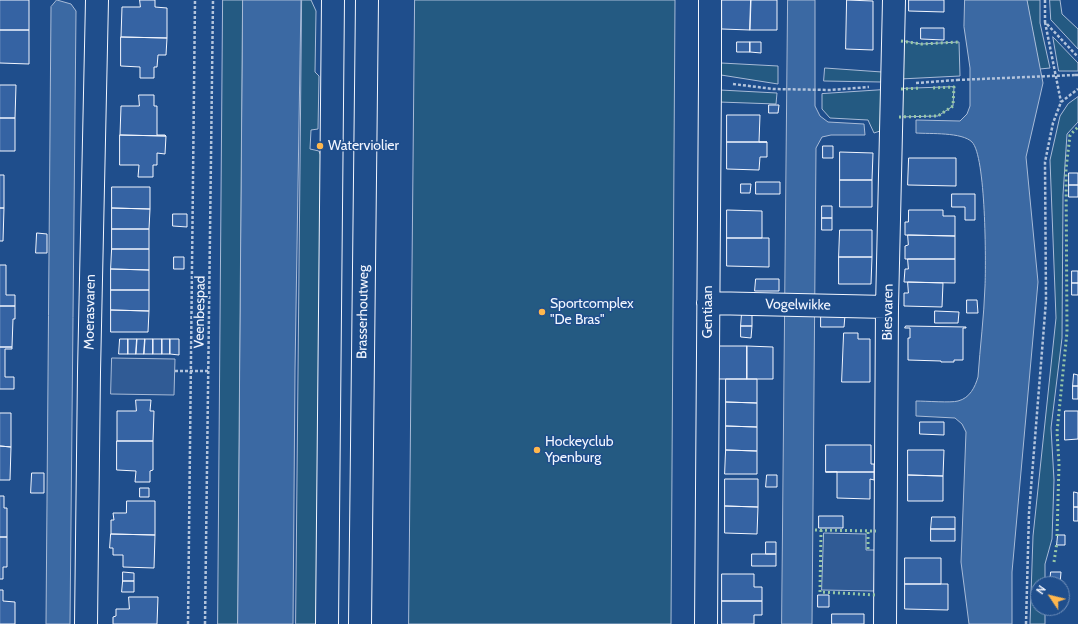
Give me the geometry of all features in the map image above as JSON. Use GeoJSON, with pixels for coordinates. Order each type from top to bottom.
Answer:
{"type":"FeatureCollection","features":[{"type":"Feature","properties":{"kind":"street","name":"Moerasvaren"},"geometry":{"type":"LineString","coordinates":[[86,624],[89,372],[97,0]]}},
{"type":"Feature","properties":{"kind":"street"},"geometry":{"type":"LineString","coordinates":[[327,624],[334,0]]}},
{"type":"Feature","properties":{"kind":"street","name":"Brasserhoutweg"},"geometry":{"type":"LineString","coordinates":[[360,624],[367,0]]}},
{"type":"Feature","properties":{"kind":"street","name":"Gentiaan"},"geometry":{"type":"LineString","coordinates":[[706,624],[710,0]]}},
{"type":"Feature","properties":{"kind":"street","name":"Biesvaren"},"geometry":{"type":"LineString","coordinates":[[885,624],[887,307],[894,0]]}},
{"type":"Feature","properties":{"kind":"street","name":"Vogelwikke"},"geometry":{"type":"LineString","coordinates":[[708,303],[887,307]]}},
{"type":"Feature","properties":{"kind":"path"},"geometry":{"type":"LineString","coordinates":[[188,624],[196,0]]}},
{"type":"Feature","properties":{"kind":"path","name":"Veenbespad"},"geometry":{"type":"LineString","coordinates":[[205,624],[213,0]]}},
{"type":"Feature","properties":{"kind":"path"},"geometry":{"type":"LineString","coordinates":[[1026,624],[1029,513],[1046,301],[1045,162],[1053,123],[1060,102],[1045,22],[1045,0]]}},
{"type":"Feature","properties":{"kind":"path"},"geometry":{"type":"LineString","coordinates":[[1045,22],[1078,57]]}},
{"type":"Feature","properties":{"kind":"path"},"geometry":{"type":"LineString","coordinates":[[957,80],[1077,75]]}},
{"type":"Feature","properties":{"kind":"path"},"geometry":{"type":"LineString","coordinates":[[710,81],[773,89],[830,90]]}},
{"type":"Feature","properties":{"kind":"path"},"geometry":{"type":"LineString","coordinates":[[1060,102],[1078,89]]}},
{"type":"Feature","properties":{"kind":"path"},"geometry":{"type":"LineString","coordinates":[[175,371],[209,371]]}},
{"type":"Feature","properties":{"kind":"shaded area"},"geometry":{"type":"Polygon","coordinates":[[[57,0],[71,4],[76,11],[70,624],[46,624],[51,7],[57,0]]]}},
{"type":"Feature","properties":{"kind":"shaded area"},"geometry":{"type":"Polygon","coordinates":[[[223,0],[243,0],[238,624],[218,624],[223,0]]]}},
{"type":"Feature","properties":{"kind":"shaded area"},"geometry":{"type":"Polygon","coordinates":[[[243,0],[301,0],[295,370],[293,624],[238,624],[243,0]]]}},
{"type":"Feature","properties":{"kind":"shaded area"},"geometry":{"type":"Polygon","coordinates":[[[302,0],[311,0],[316,11],[315,72],[319,76],[318,129],[311,130],[310,149],[319,151],[321,156],[320,624],[296,624],[302,0]]]}},
{"type":"Feature","properties":{"kind":"shaded area","name":"Sportcomplex \"De Bras\""},"geometry":{"type":"Polygon","coordinates":[[[415,0],[675,0],[671,624],[409,624],[415,0]]]}},
{"type":"Feature","properties":{"kind":"shaded area"},"geometry":{"type":"Polygon","coordinates":[[[788,0],[815,0],[815,106],[820,116],[828,122],[864,124],[865,135],[831,135],[822,137],[816,148],[812,624],[782,624],[788,0]]]}},
{"type":"Feature","properties":{"kind":"shaded area"},"geometry":{"type":"Polygon","coordinates":[[[965,0],[1027,0],[1043,83],[1026,157],[1038,282],[1012,572],[1012,624],[969,624],[961,562],[966,432],[962,424],[955,418],[916,416],[916,401],[950,402],[962,400],[969,395],[978,377],[984,298],[985,256],[983,188],[977,151],[972,142],[961,137],[946,134],[916,133],[916,120],[960,121],[967,114],[970,106],[970,68],[964,27],[965,0]]]}},
{"type":"Feature","properties":{"kind":"shaded area"},"geometry":{"type":"Polygon","coordinates":[[[1027,0],[1040,0],[1040,23],[1050,68],[1040,69],[1027,0]]]}},
{"type":"Feature","properties":{"kind":"shaded area"},"geometry":{"type":"Polygon","coordinates":[[[1050,0],[1060,0],[1062,14],[1078,29],[1078,49],[1051,20],[1050,0]]]}},
{"type":"Feature","properties":{"kind":"shaded area"},"geometry":{"type":"Polygon","coordinates":[[[1053,37],[1078,63],[1078,71],[1059,71],[1053,37]]]}},
{"type":"Feature","properties":{"kind":"shaded area"},"geometry":{"type":"Polygon","coordinates":[[[899,40],[921,44],[959,42],[960,76],[900,79],[899,40]]]}},
{"type":"Feature","properties":{"kind":"shaded area"},"geometry":{"type":"Polygon","coordinates":[[[721,63],[778,66],[778,84],[721,75],[721,63]]]}},
{"type":"Feature","properties":{"kind":"shaded area"},"geometry":{"type":"Polygon","coordinates":[[[825,68],[882,72],[881,82],[824,81],[825,68]]]}},
{"type":"Feature","properties":{"kind":"shaded area"},"geometry":{"type":"Polygon","coordinates":[[[954,87],[953,106],[938,116],[898,117],[898,89],[954,87]]]}},
{"type":"Feature","properties":{"kind":"shaded area"},"geometry":{"type":"Polygon","coordinates":[[[720,90],[777,93],[776,104],[719,102],[720,90]]]}},
{"type":"Feature","properties":{"kind":"shaded area"},"geometry":{"type":"Polygon","coordinates":[[[883,90],[880,131],[874,133],[868,120],[830,118],[822,109],[822,94],[883,90]]]}},
{"type":"Feature","properties":{"kind":"shaded area"},"geometry":{"type":"Polygon","coordinates":[[[1078,97],[1078,122],[1067,134],[1063,195],[1062,338],[1051,428],[1054,480],[1052,539],[1045,564],[1045,576],[1032,576],[1033,536],[1056,318],[1050,160],[1060,116],[1068,104],[1078,97]]]}},
{"type":"Feature","properties":{"kind":"shaded area"},"geometry":{"type":"Polygon","coordinates":[[[112,358],[175,359],[174,395],[111,394],[112,358]]]}},
{"type":"Feature","properties":{"kind":"shaded area"},"geometry":{"type":"Polygon","coordinates":[[[824,533],[866,534],[866,550],[875,550],[874,591],[822,590],[824,533]]]}},
{"type":"Feature","properties":{"kind":"shaded area"},"geometry":{"type":"Polygon","coordinates":[[[1030,616],[1045,616],[1045,624],[1030,624],[1030,616]]]}},
{"type":"Feature","properties":{"kind":"building"},"geometry":{"type":"Polygon","coordinates":[[[0,0],[29,0],[29,30],[0,30],[0,0]]]}},
{"type":"Feature","properties":{"kind":"building"},"geometry":{"type":"Polygon","coordinates":[[[140,0],[155,0],[155,7],[167,8],[167,38],[121,37],[122,7],[140,7],[140,0]]]}},
{"type":"Feature","properties":{"kind":"building"},"geometry":{"type":"Polygon","coordinates":[[[722,0],[751,0],[750,30],[722,29],[722,0]]]}},
{"type":"Feature","properties":{"kind":"building"},"geometry":{"type":"Polygon","coordinates":[[[751,0],[777,0],[777,30],[750,30],[751,0]]]}},
{"type":"Feature","properties":{"kind":"building"},"geometry":{"type":"Polygon","coordinates":[[[847,0],[873,1],[873,50],[846,49],[847,0]]]}},
{"type":"Feature","properties":{"kind":"building"},"geometry":{"type":"Polygon","coordinates":[[[909,0],[944,0],[944,12],[909,11],[909,0]]]}},
{"type":"Feature","properties":{"kind":"building"},"geometry":{"type":"Polygon","coordinates":[[[921,28],[944,28],[944,40],[921,39],[921,28]]]}},
{"type":"Feature","properties":{"kind":"building"},"geometry":{"type":"Polygon","coordinates":[[[0,30],[29,30],[29,64],[0,63],[0,30]]]}},
{"type":"Feature","properties":{"kind":"building"},"geometry":{"type":"Polygon","coordinates":[[[121,37],[167,38],[166,55],[158,55],[157,67],[154,67],[154,78],[140,78],[140,67],[121,66],[121,37]]]}},
{"type":"Feature","properties":{"kind":"building"},"geometry":{"type":"Polygon","coordinates":[[[737,42],[750,42],[750,52],[737,52],[737,42]]]}},
{"type":"Feature","properties":{"kind":"building"},"geometry":{"type":"Polygon","coordinates":[[[750,42],[761,42],[761,53],[750,52],[750,42]]]}},
{"type":"Feature","properties":{"kind":"building"},"geometry":{"type":"Polygon","coordinates":[[[0,85],[16,85],[15,118],[0,118],[0,85]]]}},
{"type":"Feature","properties":{"kind":"building"},"geometry":{"type":"Polygon","coordinates":[[[139,95],[154,95],[154,106],[157,106],[157,135],[166,136],[120,135],[121,106],[139,106],[139,95]]]}},
{"type":"Feature","properties":{"kind":"building"},"geometry":{"type":"Polygon","coordinates":[[[769,105],[779,105],[778,113],[769,113],[769,105]]]}},
{"type":"Feature","properties":{"kind":"building"},"geometry":{"type":"Polygon","coordinates":[[[727,115],[760,115],[759,142],[727,142],[727,115]]]}},
{"type":"Feature","properties":{"kind":"building"},"geometry":{"type":"Polygon","coordinates":[[[0,118],[15,118],[15,151],[0,151],[0,118]]]}},
{"type":"Feature","properties":{"kind":"building"},"geometry":{"type":"Polygon","coordinates":[[[120,135],[166,136],[165,154],[157,153],[157,165],[153,165],[153,177],[138,177],[139,165],[120,165],[120,135]]]}},
{"type":"Feature","properties":{"kind":"building"},"geometry":{"type":"Polygon","coordinates":[[[727,142],[767,142],[767,157],[760,157],[759,170],[727,169],[727,142]]]}},
{"type":"Feature","properties":{"kind":"building"},"geometry":{"type":"Polygon","coordinates":[[[823,146],[833,146],[833,158],[823,158],[823,146]]]}},
{"type":"Feature","properties":{"kind":"building"},"geometry":{"type":"Polygon","coordinates":[[[840,152],[873,153],[872,180],[840,180],[840,152]]]}},
{"type":"Feature","properties":{"kind":"building"},"geometry":{"type":"Polygon","coordinates":[[[909,158],[956,158],[956,186],[908,185],[909,158]]]}},
{"type":"Feature","properties":{"kind":"building"},"geometry":{"type":"Polygon","coordinates":[[[1069,173],[1078,173],[1078,185],[1069,185],[1069,173]]]}},
{"type":"Feature","properties":{"kind":"building"},"geometry":{"type":"Polygon","coordinates":[[[0,175],[4,175],[4,208],[0,208],[0,175]]]}},
{"type":"Feature","properties":{"kind":"building"},"geometry":{"type":"Polygon","coordinates":[[[840,180],[872,180],[872,207],[840,207],[840,180]]]}},
{"type":"Feature","properties":{"kind":"building"},"geometry":{"type":"Polygon","coordinates":[[[756,182],[780,182],[780,194],[756,194],[756,182]]]}},
{"type":"Feature","properties":{"kind":"building"},"geometry":{"type":"Polygon","coordinates":[[[741,184],[751,184],[750,193],[741,193],[741,184]]]}},
{"type":"Feature","properties":{"kind":"building"},"geometry":{"type":"Polygon","coordinates":[[[1069,185],[1078,185],[1078,197],[1069,197],[1069,185]]]}},
{"type":"Feature","properties":{"kind":"building"},"geometry":{"type":"Polygon","coordinates":[[[112,187],[150,187],[150,209],[112,208],[112,187]]]}},
{"type":"Feature","properties":{"kind":"building"},"geometry":{"type":"Polygon","coordinates":[[[952,194],[975,194],[975,220],[965,220],[965,207],[952,207],[952,194]]]}},
{"type":"Feature","properties":{"kind":"building"},"geometry":{"type":"Polygon","coordinates":[[[822,206],[832,206],[832,218],[822,218],[822,206]]]}},
{"type":"Feature","properties":{"kind":"building"},"geometry":{"type":"Polygon","coordinates":[[[0,208],[4,208],[3,241],[0,241],[0,208]]]}},
{"type":"Feature","properties":{"kind":"building"},"geometry":{"type":"Polygon","coordinates":[[[112,208],[150,209],[149,229],[112,229],[112,208]]]}},
{"type":"Feature","properties":{"kind":"building"},"geometry":{"type":"Polygon","coordinates":[[[727,210],[762,211],[762,238],[727,238],[727,210]]]}},
{"type":"Feature","properties":{"kind":"building"},"geometry":{"type":"Polygon","coordinates":[[[909,210],[943,210],[943,216],[955,216],[955,236],[905,235],[905,222],[908,222],[909,210]]]}},
{"type":"Feature","properties":{"kind":"building"},"geometry":{"type":"Polygon","coordinates":[[[173,214],[187,214],[187,227],[173,226],[173,214]]]}},
{"type":"Feature","properties":{"kind":"building"},"geometry":{"type":"Polygon","coordinates":[[[822,218],[832,218],[832,230],[822,230],[822,218]]]}},
{"type":"Feature","properties":{"kind":"building"},"geometry":{"type":"Polygon","coordinates":[[[112,229],[149,229],[149,249],[112,249],[112,229]]]}},
{"type":"Feature","properties":{"kind":"building"},"geometry":{"type":"Polygon","coordinates":[[[840,230],[872,230],[872,257],[839,257],[840,230]]]}},
{"type":"Feature","properties":{"kind":"building"},"geometry":{"type":"Polygon","coordinates":[[[37,233],[47,234],[47,253],[36,253],[37,233]]]}},
{"type":"Feature","properties":{"kind":"building"},"geometry":{"type":"Polygon","coordinates":[[[908,235],[955,236],[955,259],[905,259],[905,246],[908,245],[908,235]]]}},
{"type":"Feature","properties":{"kind":"building"},"geometry":{"type":"Polygon","coordinates":[[[727,238],[769,238],[769,267],[727,266],[727,238]]]}},
{"type":"Feature","properties":{"kind":"building"},"geometry":{"type":"Polygon","coordinates":[[[112,249],[149,249],[149,270],[111,269],[112,249]]]}},
{"type":"Feature","properties":{"kind":"building"},"geometry":{"type":"Polygon","coordinates":[[[174,257],[184,257],[184,269],[174,269],[174,257]]]}},
{"type":"Feature","properties":{"kind":"building"},"geometry":{"type":"Polygon","coordinates":[[[839,257],[872,257],[871,284],[839,284],[839,257]]]}},
{"type":"Feature","properties":{"kind":"building"},"geometry":{"type":"Polygon","coordinates":[[[908,259],[955,259],[955,283],[904,282],[905,269],[908,269],[908,259]]]}},
{"type":"Feature","properties":{"kind":"building"},"geometry":{"type":"Polygon","coordinates":[[[0,265],[6,265],[6,295],[15,295],[15,306],[0,306],[0,265]]]}},
{"type":"Feature","properties":{"kind":"building"},"geometry":{"type":"Polygon","coordinates":[[[111,269],[149,270],[149,290],[111,290],[111,269]]]}},
{"type":"Feature","properties":{"kind":"building"},"geometry":{"type":"Polygon","coordinates":[[[1072,271],[1078,271],[1078,283],[1072,283],[1072,271]]]}},
{"type":"Feature","properties":{"kind":"building"},"geometry":{"type":"Polygon","coordinates":[[[756,279],[779,279],[779,291],[755,291],[756,279]]]}},
{"type":"Feature","properties":{"kind":"building"},"geometry":{"type":"Polygon","coordinates":[[[908,282],[943,283],[942,307],[904,306],[904,293],[908,293],[908,282]]]}},
{"type":"Feature","properties":{"kind":"building"},"geometry":{"type":"Polygon","coordinates":[[[1072,283],[1078,283],[1078,295],[1072,295],[1072,283]]]}},
{"type":"Feature","properties":{"kind":"building"},"geometry":{"type":"Polygon","coordinates":[[[111,290],[149,290],[149,311],[111,310],[111,290]]]}},
{"type":"Feature","properties":{"kind":"building"},"geometry":{"type":"Polygon","coordinates":[[[967,300],[977,300],[978,313],[967,313],[967,300]]]}},
{"type":"Feature","properties":{"kind":"building"},"geometry":{"type":"Polygon","coordinates":[[[0,306],[15,306],[12,347],[0,347],[0,306]]]}},
{"type":"Feature","properties":{"kind":"building"},"geometry":{"type":"Polygon","coordinates":[[[111,310],[149,311],[148,332],[111,332],[111,310]]]}},
{"type":"Feature","properties":{"kind":"building"},"geometry":{"type":"Polygon","coordinates":[[[935,311],[959,312],[958,323],[935,323],[935,311]]]}},
{"type":"Feature","properties":{"kind":"building"},"geometry":{"type":"Polygon","coordinates":[[[742,313],[752,314],[752,326],[741,326],[742,313]]]}},
{"type":"Feature","properties":{"kind":"building"},"geometry":{"type":"Polygon","coordinates":[[[821,315],[845,315],[844,327],[821,327],[821,315]]]}},
{"type":"Feature","properties":{"kind":"building"},"geometry":{"type":"Polygon","coordinates":[[[741,326],[752,326],[751,338],[741,337],[741,326]]]}},
{"type":"Feature","properties":{"kind":"building"},"geometry":{"type":"Polygon","coordinates":[[[906,326],[966,327],[963,328],[963,360],[941,362],[908,360],[908,338],[910,338],[910,328],[905,328],[906,326]]]}},
{"type":"Feature","properties":{"kind":"building"},"geometry":{"type":"Polygon","coordinates":[[[844,333],[858,333],[858,339],[870,339],[870,382],[842,382],[844,333]]]}},
{"type":"Feature","properties":{"kind":"building"},"geometry":{"type":"Polygon","coordinates":[[[120,339],[128,339],[128,354],[119,354],[120,339]]]}},
{"type":"Feature","properties":{"kind":"building"},"geometry":{"type":"Polygon","coordinates":[[[128,339],[137,339],[136,354],[128,354],[128,339]]]}},
{"type":"Feature","properties":{"kind":"building"},"geometry":{"type":"Polygon","coordinates":[[[137,339],[145,339],[144,354],[136,354],[137,339]]]}},
{"type":"Feature","properties":{"kind":"building"},"geometry":{"type":"Polygon","coordinates":[[[145,339],[153,339],[153,354],[144,354],[145,339]]]}},
{"type":"Feature","properties":{"kind":"building"},"geometry":{"type":"Polygon","coordinates":[[[153,339],[162,339],[162,354],[153,354],[153,339]]]}},
{"type":"Feature","properties":{"kind":"building"},"geometry":{"type":"Polygon","coordinates":[[[162,339],[170,339],[170,354],[162,354],[162,339]]]}},
{"type":"Feature","properties":{"kind":"building"},"geometry":{"type":"Polygon","coordinates":[[[170,339],[179,339],[179,355],[170,354],[170,339]]]}},
{"type":"Feature","properties":{"kind":"building"},"geometry":{"type":"Polygon","coordinates":[[[719,346],[747,346],[747,379],[718,379],[719,346]]]}},
{"type":"Feature","properties":{"kind":"building"},"geometry":{"type":"Polygon","coordinates":[[[747,346],[773,347],[773,379],[747,379],[747,346]]]}},
{"type":"Feature","properties":{"kind":"building"},"geometry":{"type":"Polygon","coordinates":[[[0,347],[12,347],[12,349],[5,349],[5,377],[14,377],[14,389],[0,389],[0,347]]]}},
{"type":"Feature","properties":{"kind":"building"},"geometry":{"type":"Polygon","coordinates":[[[1074,374],[1078,375],[1078,386],[1073,386],[1074,374]]]}},
{"type":"Feature","properties":{"kind":"building"},"geometry":{"type":"Polygon","coordinates":[[[726,379],[757,379],[757,403],[726,402],[726,379]]]}},
{"type":"Feature","properties":{"kind":"building"},"geometry":{"type":"Polygon","coordinates":[[[1073,386],[1078,386],[1078,399],[1073,399],[1073,386]]]}},
{"type":"Feature","properties":{"kind":"building"},"geometry":{"type":"Polygon","coordinates":[[[136,400],[151,400],[150,411],[154,411],[153,441],[117,441],[117,411],[136,411],[136,400]]]}},
{"type":"Feature","properties":{"kind":"building"},"geometry":{"type":"Polygon","coordinates":[[[726,402],[757,403],[757,427],[726,426],[726,402]]]}},
{"type":"Feature","properties":{"kind":"building"},"geometry":{"type":"Polygon","coordinates":[[[1065,411],[1078,411],[1078,439],[1065,440],[1065,411]]]}},
{"type":"Feature","properties":{"kind":"building"},"geometry":{"type":"Polygon","coordinates":[[[0,413],[11,413],[11,447],[0,446],[0,413]]]}},
{"type":"Feature","properties":{"kind":"building"},"geometry":{"type":"Polygon","coordinates":[[[920,422],[944,422],[944,435],[920,434],[920,422]]]}},
{"type":"Feature","properties":{"kind":"building"},"geometry":{"type":"Polygon","coordinates":[[[726,426],[757,427],[757,451],[726,450],[726,426]]]}},
{"type":"Feature","properties":{"kind":"building"},"geometry":{"type":"Polygon","coordinates":[[[117,441],[153,441],[153,470],[150,471],[150,482],[135,482],[136,471],[117,470],[117,441]]]}},
{"type":"Feature","properties":{"kind":"building"},"geometry":{"type":"Polygon","coordinates":[[[826,445],[871,445],[871,464],[874,464],[874,472],[826,472],[826,445]]]}},
{"type":"Feature","properties":{"kind":"building"},"geometry":{"type":"Polygon","coordinates":[[[0,446],[11,447],[10,480],[0,480],[0,446]]]}},
{"type":"Feature","properties":{"kind":"building"},"geometry":{"type":"Polygon","coordinates":[[[726,450],[757,451],[757,474],[725,474],[726,450]]]}},
{"type":"Feature","properties":{"kind":"building"},"geometry":{"type":"Polygon","coordinates":[[[908,450],[944,450],[943,476],[908,475],[908,450]]]}},
{"type":"Feature","properties":{"kind":"building"},"geometry":{"type":"Polygon","coordinates":[[[837,472],[874,472],[874,480],[870,479],[870,499],[837,498],[837,472]]]}},
{"type":"Feature","properties":{"kind":"building"},"geometry":{"type":"Polygon","coordinates":[[[32,473],[44,473],[44,493],[31,493],[32,473]]]}},
{"type":"Feature","properties":{"kind":"building"},"geometry":{"type":"Polygon","coordinates":[[[767,475],[777,475],[777,487],[766,487],[767,475]]]}},
{"type":"Feature","properties":{"kind":"building"},"geometry":{"type":"Polygon","coordinates":[[[908,475],[943,476],[943,501],[908,501],[908,475]]]}},
{"type":"Feature","properties":{"kind":"building"},"geometry":{"type":"Polygon","coordinates":[[[725,479],[758,479],[758,507],[725,506],[725,479]]]}},
{"type":"Feature","properties":{"kind":"building"},"geometry":{"type":"Polygon","coordinates":[[[140,488],[149,488],[149,497],[140,497],[140,488]]]}},
{"type":"Feature","properties":{"kind":"building"},"geometry":{"type":"Polygon","coordinates":[[[1074,492],[1078,493],[1078,507],[1074,507],[1074,492]]]}},
{"type":"Feature","properties":{"kind":"building"},"geometry":{"type":"Polygon","coordinates":[[[0,496],[4,496],[4,508],[7,508],[7,537],[0,537],[0,496]]]}},
{"type":"Feature","properties":{"kind":"building"},"geometry":{"type":"Polygon","coordinates":[[[127,501],[155,501],[155,535],[111,534],[111,520],[114,520],[113,513],[126,513],[127,501]]]}},
{"type":"Feature","properties":{"kind":"building"},"geometry":{"type":"Polygon","coordinates":[[[725,506],[758,507],[757,534],[725,533],[725,506]]]}},
{"type":"Feature","properties":{"kind":"building"},"geometry":{"type":"Polygon","coordinates":[[[1074,507],[1078,507],[1078,521],[1074,521],[1074,507]]]}},
{"type":"Feature","properties":{"kind":"building"},"geometry":{"type":"Polygon","coordinates":[[[819,516],[843,516],[843,528],[819,528],[819,516]]]}},
{"type":"Feature","properties":{"kind":"building"},"geometry":{"type":"Polygon","coordinates":[[[932,517],[955,517],[955,529],[931,529],[932,517]]]}},
{"type":"Feature","properties":{"kind":"building"},"geometry":{"type":"Polygon","coordinates":[[[931,529],[955,529],[955,541],[931,541],[931,529]]]}},
{"type":"Feature","properties":{"kind":"building"},"geometry":{"type":"Polygon","coordinates":[[[111,534],[155,535],[154,568],[123,567],[123,555],[113,555],[113,548],[110,548],[111,534]]]}},
{"type":"Feature","properties":{"kind":"building"},"geometry":{"type":"Polygon","coordinates":[[[1058,535],[1065,535],[1065,545],[1057,545],[1058,535]]]}},
{"type":"Feature","properties":{"kind":"building"},"geometry":{"type":"Polygon","coordinates":[[[0,537],[7,537],[7,567],[3,567],[3,579],[0,579],[0,537]]]}},
{"type":"Feature","properties":{"kind":"building"},"geometry":{"type":"Polygon","coordinates":[[[766,542],[776,542],[776,554],[766,554],[766,542]]]}},
{"type":"Feature","properties":{"kind":"building"},"geometry":{"type":"Polygon","coordinates":[[[752,554],[776,554],[776,566],[752,566],[752,554]]]}},
{"type":"Feature","properties":{"kind":"building"},"geometry":{"type":"Polygon","coordinates":[[[905,558],[941,558],[941,584],[905,584],[905,558]]]}},
{"type":"Feature","properties":{"kind":"building"},"geometry":{"type":"Polygon","coordinates":[[[123,572],[134,573],[134,581],[123,581],[123,572]]]}},
{"type":"Feature","properties":{"kind":"building"},"geometry":{"type":"Polygon","coordinates":[[[1051,572],[1061,572],[1061,576],[1051,576],[1051,572]]]}},
{"type":"Feature","properties":{"kind":"building"},"geometry":{"type":"Polygon","coordinates":[[[722,574],[754,574],[754,587],[762,587],[762,601],[722,601],[722,574]]]}},
{"type":"Feature","properties":{"kind":"building"},"geometry":{"type":"Polygon","coordinates":[[[123,581],[134,581],[134,592],[122,592],[123,581]]]}},
{"type":"Feature","properties":{"kind":"building"},"geometry":{"type":"Polygon","coordinates":[[[905,584],[948,584],[948,610],[905,609],[905,584]]]}},
{"type":"Feature","properties":{"kind":"building"},"geometry":{"type":"Polygon","coordinates":[[[0,590],[3,590],[3,601],[15,602],[15,624],[0,624],[0,590]]]}},
{"type":"Feature","properties":{"kind":"building"},"geometry":{"type":"Polygon","coordinates":[[[818,595],[829,595],[829,607],[818,607],[818,595]]]}},
{"type":"Feature","properties":{"kind":"building"},"geometry":{"type":"Polygon","coordinates":[[[129,597],[158,597],[157,624],[113,624],[113,617],[116,616],[116,609],[129,609],[129,597]]]}},
{"type":"Feature","properties":{"kind":"building"},"geometry":{"type":"Polygon","coordinates":[[[722,601],[762,601],[762,615],[754,615],[754,624],[722,624],[722,601]]]}},
{"type":"Feature","properties":{"kind":"building"},"geometry":{"type":"Polygon","coordinates":[[[832,614],[864,614],[864,624],[832,624],[832,614]]]}},
{"type":"Feature","properties":{"kind":"hedge"},"geometry":{"type":"LineString","coordinates":[[901,41],[921,44],[959,42]]}},
{"type":"Feature","properties":{"kind":"hedge"},"geometry":{"type":"LineString","coordinates":[[899,117],[938,116],[953,106],[954,87],[931,88]]}},
{"type":"Feature","properties":{"kind":"hedge"},"geometry":{"type":"LineString","coordinates":[[901,89],[921,88]]}},
{"type":"Feature","properties":{"kind":"hedge"},"geometry":{"type":"LineString","coordinates":[[1057,536],[1059,464],[1057,432],[1067,332],[1066,169],[1070,135],[1078,127]]}},
{"type":"Feature","properties":{"kind":"hedge"},"geometry":{"type":"LineString","coordinates":[[815,530],[876,531]]}},
{"type":"Feature","properties":{"kind":"hedge"},"geometry":{"type":"LineString","coordinates":[[821,530],[820,592],[876,595]]}},
{"type":"Feature","properties":{"kind":"hedge"},"geometry":{"type":"LineString","coordinates":[[868,530],[868,549]]}},
{"type":"Feature","properties":{"kind":"hedge"},"geometry":{"type":"LineString","coordinates":[[1054,562],[1057,542]]}},
{"type":"Feature","properties":{"kind":"place","name":"Waterviolier"},"geometry":{"type":"Point","coordinates":[320,146]}},
{"type":"Feature","properties":{"kind":"place","name":"Sportcomplex \"De Bras\""},"geometry":{"type":"Point","coordinates":[542,312]}},
{"type":"Feature","properties":{"kind":"place","name":"Hockeyclub Ypenburg"},"geometry":{"type":"Point","coordinates":[537,450]}}]}
